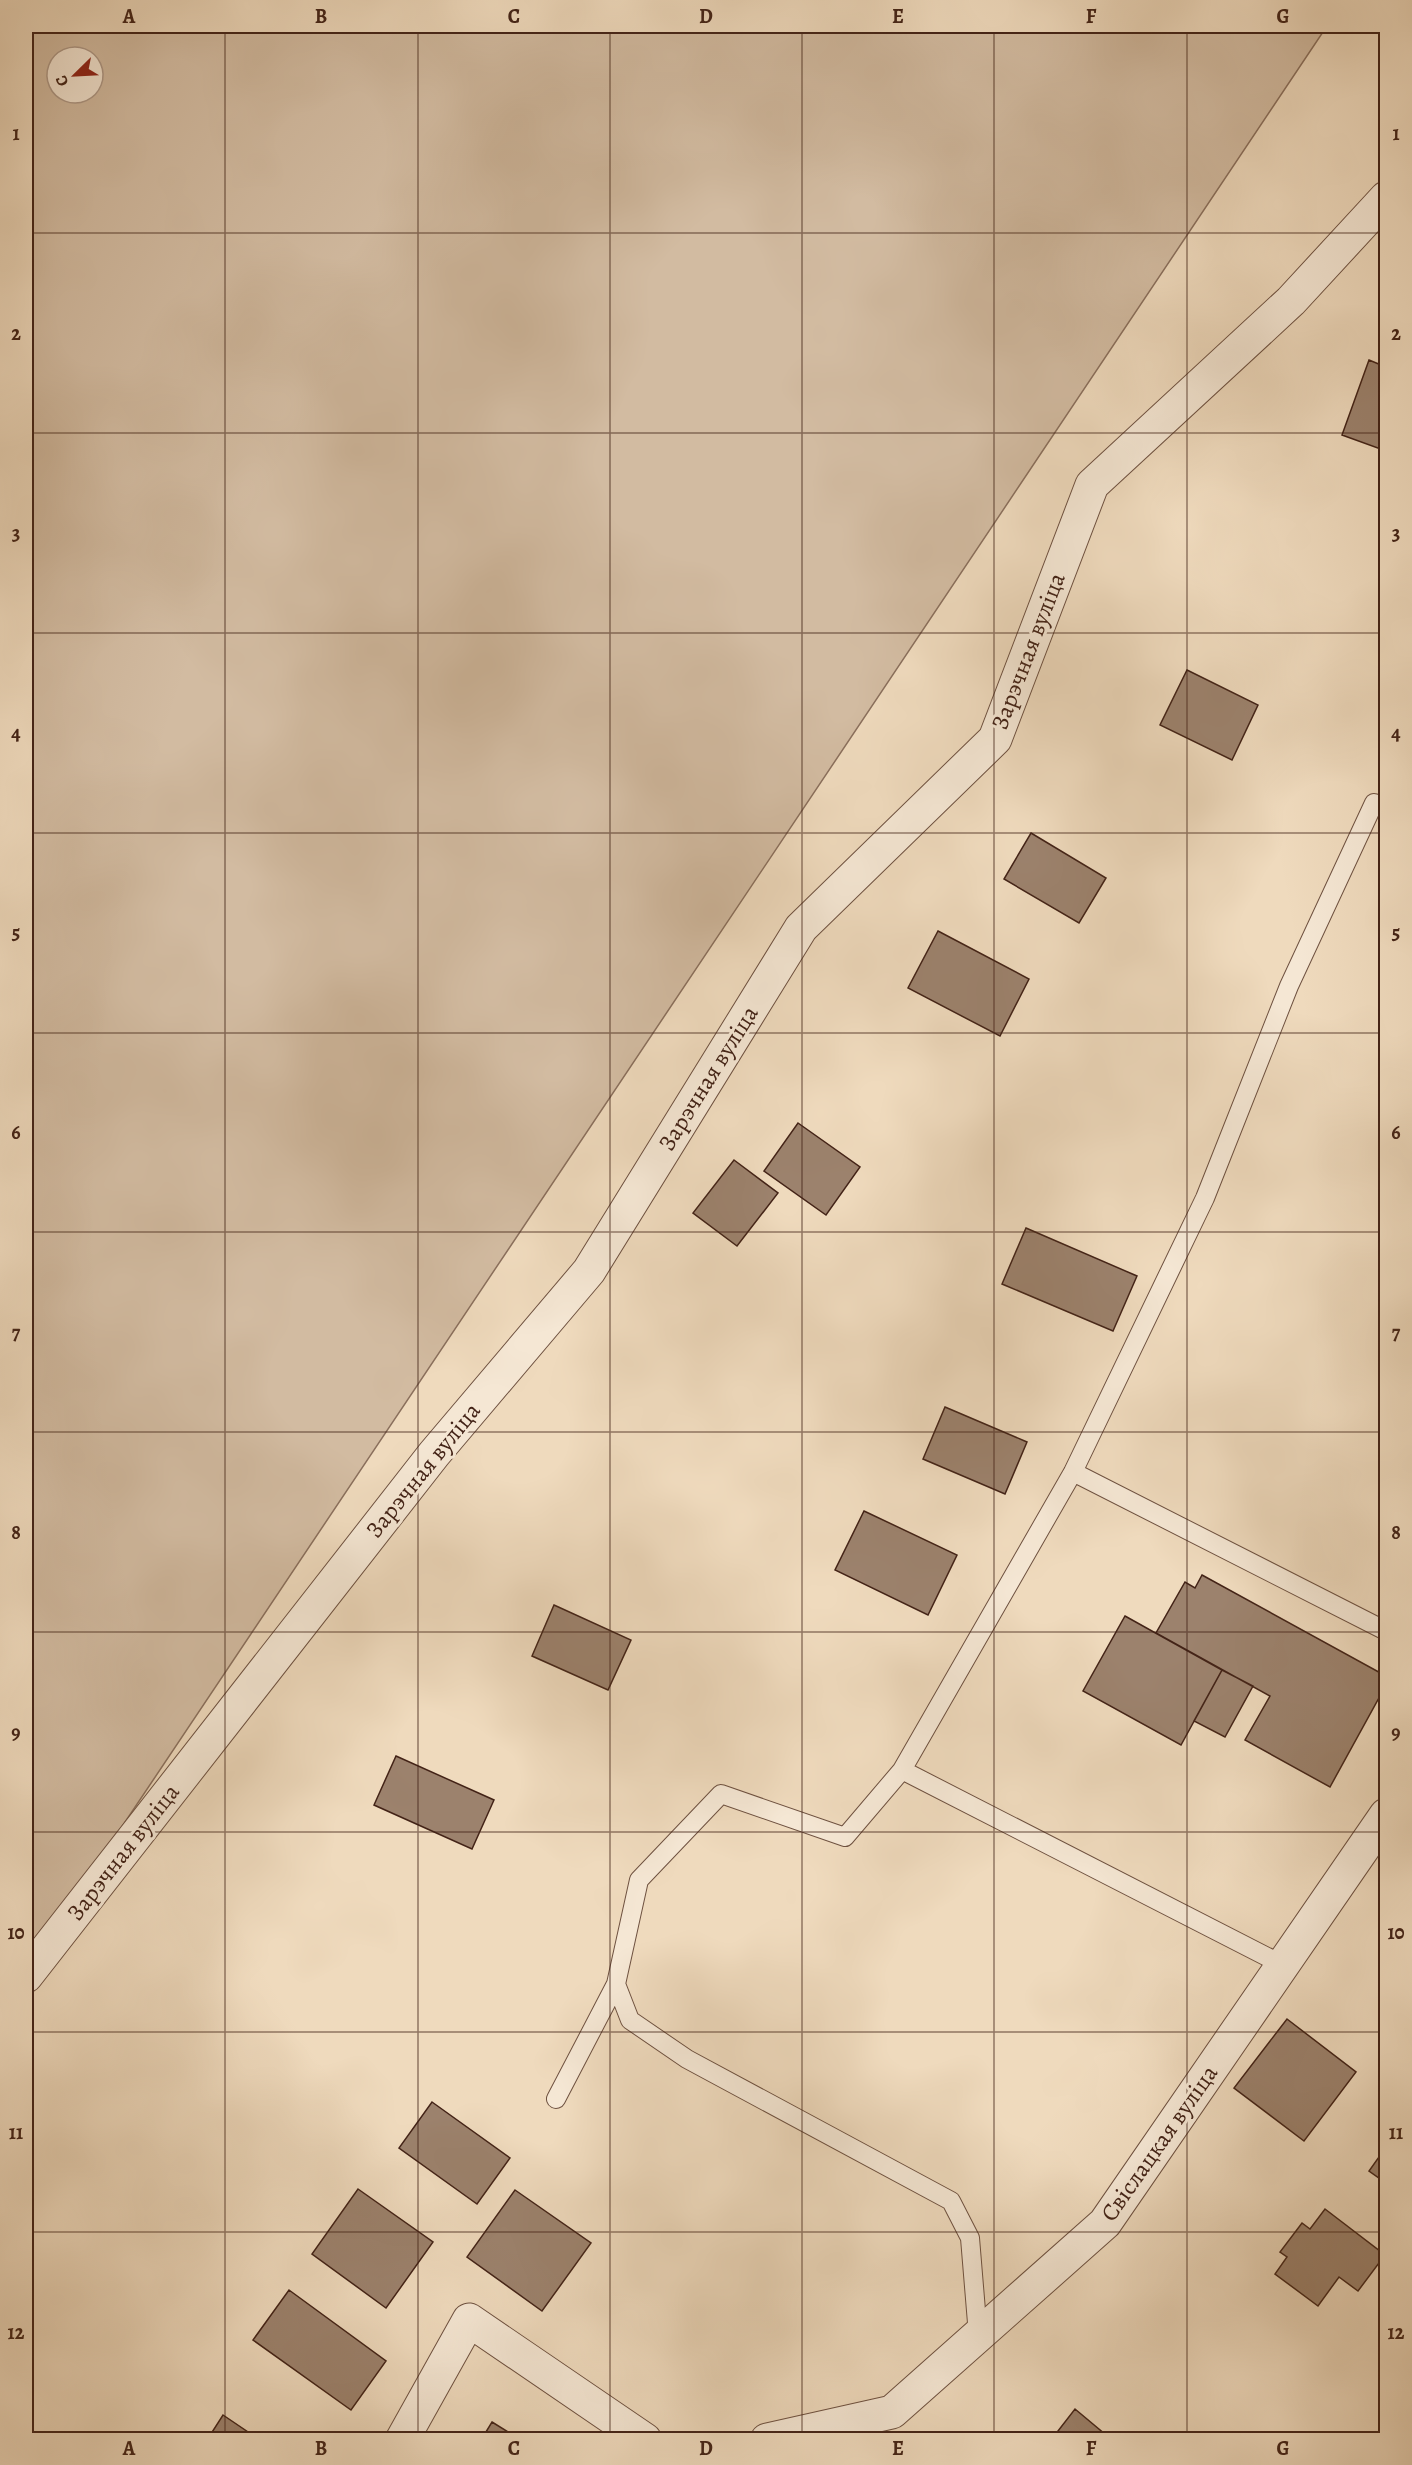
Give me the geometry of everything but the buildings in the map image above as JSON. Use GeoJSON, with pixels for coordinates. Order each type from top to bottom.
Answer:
{"type":"FeatureCollection","features":[{"type":"Feature","properties":{"kind":"street","name":"Зарэчная вуліца"},"geometry":{"type":"LineString","coordinates":[[26,1976],[434,1454],[589,1271],[801,928],[995,738],[1092,485],[1291,301],[1386,198]]}},
{"type":"Feature","properties":{"kind":"street","name":"Свіслацкая вуліца"},"geometry":{"type":"LineString","coordinates":[[767,2439],[889,2426],[978,2335],[1105,2223],[1386,1815]]}},
{"type":"Feature","properties":{"kind":"street"},"geometry":{"type":"LineString","coordinates":[[402,2439],[470,2320],[645,2439]]}},
{"type":"Feature","properties":{"kind":"lane"},"geometry":{"type":"LineString","coordinates":[[556,2099],[616,1984],[639,1880],[721,1794],[845,1837],[902,1770],[1073,1472],[1205,1198],[1289,986],[1374,802],[1386,807]]}},
{"type":"Feature","properties":{"kind":"lane"},"geometry":{"type":"LineString","coordinates":[[1073,1472],[1386,1631]]}},
{"type":"Feature","properties":{"kind":"lane"},"geometry":{"type":"LineString","coordinates":[[902,1770],[1283,1965]]}},
{"type":"Feature","properties":{"kind":"lane"},"geometry":{"type":"LineString","coordinates":[[616,1984],[630,2020],[687,2058],[951,2201],[970,2238],[978,2335]]}},
{"type":"Feature","properties":{"kind":"shaded area"},"geometry":{"type":"Polygon","coordinates":[[[26,26],[1327,26],[26,1970],[26,26]]]}}]}
